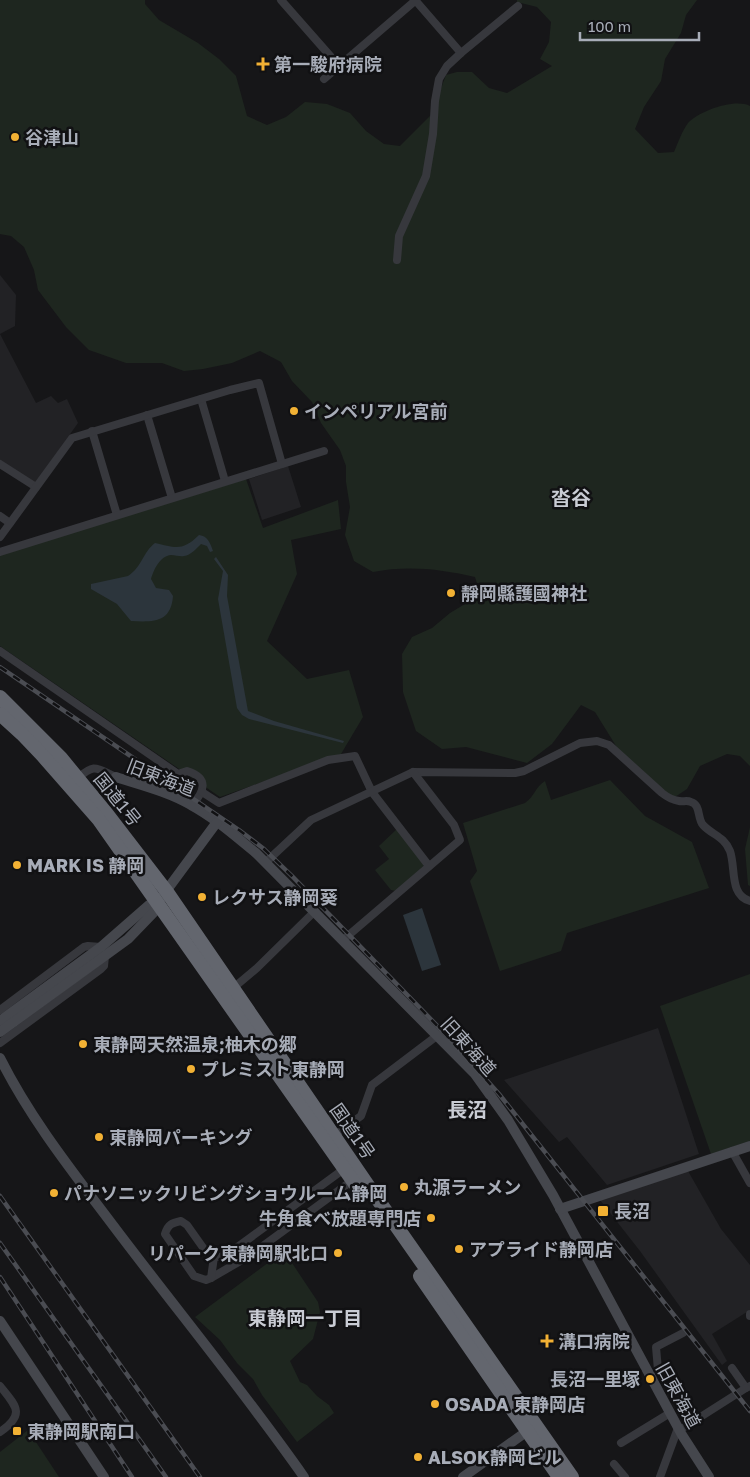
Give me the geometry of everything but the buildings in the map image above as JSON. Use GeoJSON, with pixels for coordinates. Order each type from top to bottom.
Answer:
{"type":"FeatureCollection","features":[{"type":"Feature","properties":{"kind":"highway","name":"国道1号"},"geometry":{"type":"LineString","coordinates":[[0,696],[78,778],[351,1173],[531,1428],[572,1477]]}},
{"type":"Feature","properties":{"kind":"highway","name":"国道1号"},"geometry":{"type":"LineString","coordinates":[[0,714],[72,786],[162,897],[232,989],[333,1136],[351,1173]]}},
{"type":"Feature","properties":{"kind":"highway","name":"国道1号"},"geometry":{"type":"LineString","coordinates":[[531,1428],[558,1477]]}},
{"type":"Feature","properties":{"kind":"street"},"geometry":{"type":"LineString","coordinates":[[281,0],[339,66]]}},
{"type":"Feature","properties":{"kind":"street"},"geometry":{"type":"LineString","coordinates":[[324,79],[416,0],[461,53]]}},
{"type":"Feature","properties":{"kind":"street"},"geometry":{"type":"LineString","coordinates":[[397,260],[399,236],[426,176],[439,79],[447,66],[461,53],[518,6]]}},
{"type":"Feature","properties":{"kind":"street"},"geometry":{"type":"LineString","coordinates":[[0,536],[72,438],[258,383],[282,464]]}},
{"type":"Feature","properties":{"kind":"street"},"geometry":{"type":"LineString","coordinates":[[201,399],[225,482]]}},
{"type":"Feature","properties":{"kind":"street"},"geometry":{"type":"LineString","coordinates":[[147,415],[172,498]]}},
{"type":"Feature","properties":{"kind":"street"},"geometry":{"type":"LineString","coordinates":[[92,432],[117,515]]}},
{"type":"Feature","properties":{"kind":"street"},"geometry":{"type":"LineString","coordinates":[[0,552],[324,451]]}},
{"type":"Feature","properties":{"kind":"street"},"geometry":{"type":"LineString","coordinates":[[0,464],[36,487]]}},
{"type":"Feature","properties":{"kind":"street"},"geometry":{"type":"LineString","coordinates":[[0,516],[10,523]]}},
{"type":"Feature","properties":{"kind":"street"},"geometry":{"type":"LineString","coordinates":[[0,651],[178,774],[187,771],[192,773],[203,784],[202,792],[192,805]]}},
{"type":"Feature","properties":{"kind":"street"},"geometry":{"type":"LineString","coordinates":[[266,862],[311,820],[413,772],[515,773],[524,771],[580,743],[597,741],[609,744],[662,793],[672,799],[690,801],[696,805],[702,825],[718,835],[729,849],[737,891],[740,896],[750,902]]}},
{"type":"Feature","properties":{"kind":"street"},"geometry":{"type":"LineString","coordinates":[[202,792],[219,803],[328,760],[355,756],[372,792],[429,866]]}},
{"type":"Feature","properties":{"kind":"street","name":"旧東海道"},"geometry":{"type":"LineString","coordinates":[[78,778],[88,768],[95,768],[176,797],[217,822],[266,862],[475,1074],[529,1154],[670,1413],[709,1477]]}},
{"type":"Feature","properties":{"kind":"street"},"geometry":{"type":"LineString","coordinates":[[343,940],[460,840],[454,825],[413,772]]}},
{"type":"Feature","properties":{"kind":"street"},"geometry":{"type":"LineString","coordinates":[[0,1032],[4,1018],[103,952],[149,905],[162,897],[217,822]]}},
{"type":"Feature","properties":{"kind":"street"},"geometry":{"type":"LineString","coordinates":[[232,989],[257,968],[315,911]]}},
{"type":"Feature","properties":{"kind":"street"},"geometry":{"type":"LineString","coordinates":[[0,1043],[101,969],[104,966],[103,952]]}},
{"type":"Feature","properties":{"kind":"street"},"geometry":{"type":"LineString","coordinates":[[333,1136],[360,1116],[372,1085],[438,1035]]}},
{"type":"Feature","properties":{"kind":"street"},"geometry":{"type":"LineString","coordinates":[[0,1058],[12,1082],[63,1159],[226,1370],[304,1477]]}},
{"type":"Feature","properties":{"kind":"street"},"geometry":{"type":"LineString","coordinates":[[560,1209],[750,1146]]}},
{"type":"Feature","properties":{"kind":"street"},"geometry":{"type":"LineString","coordinates":[[732,1151],[750,1183]]}},
{"type":"Feature","properties":{"kind":"street"},"geometry":{"type":"LineString","coordinates":[[351,1173],[249,1256],[206,1280],[194,1276],[165,1234],[166,1228],[171,1223],[181,1221],[187,1225],[209,1256],[220,1257],[351,1173]]}},
{"type":"Feature","properties":{"kind":"street"},"geometry":{"type":"LineString","coordinates":[[210,1278],[213,1272],[214,1257]]}},
{"type":"Feature","properties":{"kind":"street"},"geometry":{"type":"LineString","coordinates":[[0,1321],[104,1477]]}},
{"type":"Feature","properties":{"kind":"street"},"geometry":{"type":"LineString","coordinates":[[650,1377],[658,1370],[656,1347],[684,1333]]}},
{"type":"Feature","properties":{"kind":"street"},"geometry":{"type":"LineString","coordinates":[[660,1477],[679,1429],[748,1387],[732,1368]]}},
{"type":"Feature","properties":{"kind":"street"},"geometry":{"type":"LineString","coordinates":[[0,1386],[17,1411],[12,1424],[0,1432]]}},
{"type":"Feature","properties":{"kind":"street"},"geometry":{"type":"LineString","coordinates":[[621,1443],[670,1413]]}},
{"type":"Feature","properties":{"kind":"street"},"geometry":{"type":"LineString","coordinates":[[463,1477],[531,1428]]}},
{"type":"Feature","properties":{"kind":"street"},"geometry":{"type":"LineString","coordinates":[[614,1464],[625,1477]]}},
{"type":"Feature","properties":{"kind":"shaded area"},"geometry":{"type":"Polygon","coordinates":[[[0,0],[145,0],[145,4],[159,20],[198,43],[219,59],[236,76],[247,116],[267,125],[286,117],[305,102],[327,104],[350,113],[366,131],[384,144],[400,146],[431,115],[446,75],[457,72],[472,72],[489,88],[507,93],[552,66],[540,59],[549,42],[551,22],[537,7],[517,2],[517,0],[697,0],[686,15],[681,33],[665,59],[661,81],[644,107],[635,129],[658,153],[674,152],[682,133],[693,118],[708,110],[727,105],[743,104],[750,106],[750,766],[740,756],[727,754],[700,766],[687,789],[672,799],[621,754],[595,712],[581,705],[552,744],[527,763],[466,747],[442,749],[416,731],[403,692],[402,654],[412,637],[432,628],[450,613],[470,601],[479,590],[475,577],[412,568],[373,572],[354,561],[345,535],[350,507],[346,482],[346,466],[340,450],[321,423],[312,402],[292,381],[281,362],[260,351],[232,363],[184,371],[162,363],[126,363],[89,350],[66,327],[38,290],[34,270],[24,247],[11,236],[0,234],[0,0]]]}},
{"type":"Feature","properties":{"kind":"shaded area"},"geometry":{"type":"Polygon","coordinates":[[[0,275],[16,295],[15,326],[0,334],[0,275]]]}},
{"type":"Feature","properties":{"kind":"shaded area"},"geometry":{"type":"Polygon","coordinates":[[[0,334],[36,403],[51,396],[58,403],[67,399],[78,423],[35,483],[0,460],[0,334]]]}},
{"type":"Feature","properties":{"kind":"shaded area"},"geometry":{"type":"Polygon","coordinates":[[[288,466],[301,507],[262,520],[249,479],[288,466]]]}},
{"type":"Feature","properties":{"kind":"shaded area"},"geometry":{"type":"Polygon","coordinates":[[[246,479],[263,528],[338,500],[341,529],[291,540],[297,574],[267,641],[307,679],[349,670],[363,717],[341,754],[220,797],[0,646],[0,555],[246,479]]]}},
{"type":"Feature","properties":{"kind":"shaded area"},"geometry":{"type":"Polygon","coordinates":[[[199,535],[207,538],[213,551],[210,552],[207,546],[201,544],[187,555],[167,556],[158,564],[154,571],[151,579],[156,588],[169,590],[173,596],[169,611],[160,619],[153,621],[131,621],[117,604],[91,589],[91,584],[128,576],[155,543],[179,547],[188,544],[199,535]]]}},
{"type":"Feature","properties":{"kind":"shaded area"},"geometry":{"type":"Polygon","coordinates":[[[216,557],[228,575],[227,596],[248,711],[274,721],[344,741],[343,743],[249,719],[242,715],[237,708],[218,599],[223,571],[214,559],[216,557]]]}},
{"type":"Feature","properties":{"kind":"shaded area"},"geometry":{"type":"Polygon","coordinates":[[[610,780],[645,816],[692,842],[709,888],[567,933],[561,951],[500,971],[470,881],[477,871],[463,823],[525,803],[545,781],[551,800],[610,780]]]}},
{"type":"Feature","properties":{"kind":"shaded area"},"geometry":{"type":"Polygon","coordinates":[[[750,827],[750,886],[748,885],[745,849],[750,827]]]}},
{"type":"Feature","properties":{"kind":"shaded area"},"geometry":{"type":"Polygon","coordinates":[[[397,829],[424,864],[396,891],[391,890],[375,870],[389,859],[379,846],[397,829]]]}},
{"type":"Feature","properties":{"kind":"shaded area"},"geometry":{"type":"Polygon","coordinates":[[[422,908],[441,965],[422,971],[403,915],[422,908]]]}},
{"type":"Feature","properties":{"kind":"shaded area"},"geometry":{"type":"Polygon","coordinates":[[[750,974],[750,1141],[711,1154],[660,1006],[750,974]]]}},
{"type":"Feature","properties":{"kind":"shaded area"},"geometry":{"type":"Polygon","coordinates":[[[658,1028],[699,1154],[607,1185],[567,1137],[559,1142],[504,1080],[658,1028]]]}},
{"type":"Feature","properties":{"kind":"shaded area"},"geometry":{"type":"Polygon","coordinates":[[[688,1171],[721,1229],[750,1265],[750,1310],[712,1334],[727,1361],[722,1365],[640,1251],[600,1200],[688,1171]]]}},
{"type":"Feature","properties":{"kind":"shaded area"},"geometry":{"type":"Polygon","coordinates":[[[284,1251],[318,1302],[320,1312],[313,1339],[290,1361],[300,1382],[307,1385],[329,1405],[334,1413],[297,1442],[262,1395],[253,1379],[237,1363],[220,1340],[195,1317],[284,1251]]]}},
{"type":"Feature","properties":{"kind":"shaded area"},"geometry":{"type":"Polygon","coordinates":[[[28,1430],[59,1477],[0,1477],[0,1452],[28,1430]]]}},
{"type":"Feature","properties":{"kind":"railway"},"geometry":{"type":"LineString","coordinates":[[0,667],[239,830],[264,849],[292,876],[449,1038],[499,1094],[750,1411]]}},
{"type":"Feature","properties":{"kind":"railway"},"geometry":{"type":"LineString","coordinates":[[0,1196],[200,1477]]}},
{"type":"Feature","properties":{"kind":"railway"},"geometry":{"type":"LineString","coordinates":[[0,1243],[166,1477]]}},
{"type":"Feature","properties":{"kind":"railway"},"geometry":{"type":"LineString","coordinates":[[0,1277],[132,1477]]}},
{"type":"Feature","properties":{"kind":"place","name":"第一駿府病院"},"geometry":{"type":"Point","coordinates":[263,64]}},
{"type":"Feature","properties":{"kind":"place","name":"谷津山"},"geometry":{"type":"Point","coordinates":[15,137]}},
{"type":"Feature","properties":{"kind":"place","name":"インペリアル宮前"},"geometry":{"type":"Point","coordinates":[294,411]}},
{"type":"Feature","properties":{"kind":"place","name":"靜岡縣護國神社"},"geometry":{"type":"Point","coordinates":[451,593]}},
{"type":"Feature","properties":{"kind":"place","name":"MARK IS 静岡"},"geometry":{"type":"Point","coordinates":[17,865]}},
{"type":"Feature","properties":{"kind":"place","name":"レクサス静岡葵"},"geometry":{"type":"Point","coordinates":[202,897]}},
{"type":"Feature","properties":{"kind":"place","name":"東静岡天然温泉;柚木の郷"},"geometry":{"type":"Point","coordinates":[83,1044]}},
{"type":"Feature","properties":{"kind":"place","name":"プレミスト東静岡"},"geometry":{"type":"Point","coordinates":[191,1069]}},
{"type":"Feature","properties":{"kind":"place","name":"東静岡パーキング"},"geometry":{"type":"Point","coordinates":[99,1137]}},
{"type":"Feature","properties":{"kind":"place","name":"丸源ラーメン"},"geometry":{"type":"Point","coordinates":[404,1187]}},
{"type":"Feature","properties":{"kind":"place","name":"パナソニックリビングショウルーム静岡"},"geometry":{"type":"Point","coordinates":[54,1193]}},
{"type":"Feature","properties":{"kind":"place","name":"長沼"},"geometry":{"type":"Point","coordinates":[603,1211]}},
{"type":"Feature","properties":{"kind":"place","name":"牛角食べ放題専門店"},"geometry":{"type":"Point","coordinates":[431,1218]}},
{"type":"Feature","properties":{"kind":"place","name":"アプライド静岡店"},"geometry":{"type":"Point","coordinates":[459,1249]}},
{"type":"Feature","properties":{"kind":"place","name":"リパーク東静岡駅北口"},"geometry":{"type":"Point","coordinates":[338,1253]}},
{"type":"Feature","properties":{"kind":"place","name":"溝口病院"},"geometry":{"type":"Point","coordinates":[547,1341]}},
{"type":"Feature","properties":{"kind":"place","name":"長沼一里塚"},"geometry":{"type":"Point","coordinates":[650,1379]}},
{"type":"Feature","properties":{"kind":"place","name":"OSADA 東静岡店"},"geometry":{"type":"Point","coordinates":[435,1404]}},
{"type":"Feature","properties":{"kind":"place","name":"東静岡駅南口"},"geometry":{"type":"Point","coordinates":[17,1431]}},
{"type":"Feature","properties":{"kind":"place","name":"ALSOK静岡ビル"},"geometry":{"type":"Point","coordinates":[418,1457]}},
{"type":"Feature","properties":{"kind":"district","name":"沓谷"},"geometry":{"type":"Point","coordinates":[571,497]}},
{"type":"Feature","properties":{"kind":"district","name":"長沼"},"geometry":{"type":"Point","coordinates":[467,1109]}},
{"type":"Feature","properties":{"kind":"district","name":"東静岡一丁目"},"geometry":{"type":"Point","coordinates":[305,1317]}}]}
